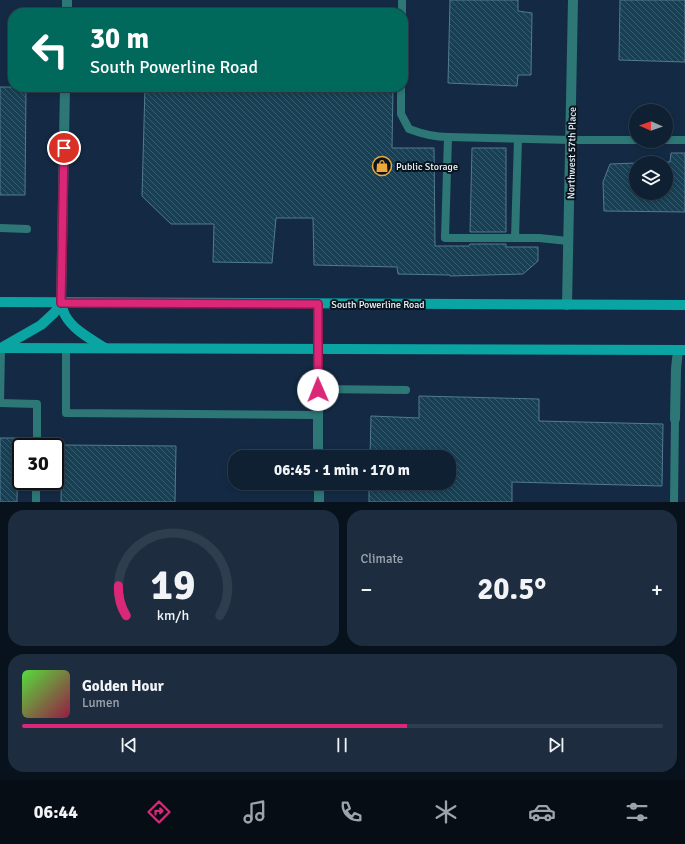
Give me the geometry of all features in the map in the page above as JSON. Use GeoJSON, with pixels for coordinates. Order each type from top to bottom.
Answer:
{"type":"FeatureCollection","features":[{"type":"Feature","properties":{"kind":"main road","name":"South Powerline Road"},"geometry":{"type":"LineString","coordinates":[[0,302],[685,305]]}},
{"type":"Feature","properties":{"kind":"main road"},"geometry":{"type":"LineString","coordinates":[[1,348],[41,325],[54,313],[61,303]]}},
{"type":"Feature","properties":{"kind":"main road"},"geometry":{"type":"LineString","coordinates":[[61,303],[66,316],[71,323],[85,335],[105,348]]}},
{"type":"Feature","properties":{"kind":"main road"},"geometry":{"type":"LineString","coordinates":[[1,348],[681,350]]}},
{"type":"Feature","properties":{"kind":"street","name":"Northwest 57th Place"},"geometry":{"type":"LineString","coordinates":[[567,305],[574,0]]}},
{"type":"Feature","properties":{"kind":"street"},"geometry":{"type":"LineString","coordinates":[[61,303],[65,92]]}},
{"type":"Feature","properties":{"kind":"street"},"geometry":{"type":"LineString","coordinates":[[318,304],[318,450]]}},
{"type":"Feature","properties":{"kind":"street"},"geometry":{"type":"LineString","coordinates":[[675,420],[676,369],[681,350]]}},
{"type":"Feature","properties":{"kind":"street"},"geometry":{"type":"LineString","coordinates":[[319,490],[319,502]]}},
{"type":"Feature","properties":{"kind":"lane"},"geometry":{"type":"LineString","coordinates":[[401,92],[401,114],[409,129],[421,134],[438,137],[629,140]]}},
{"type":"Feature","properties":{"kind":"lane"},"geometry":{"type":"LineString","coordinates":[[448,137],[445,238],[539,238],[568,241]]}},
{"type":"Feature","properties":{"kind":"lane"},"geometry":{"type":"LineString","coordinates":[[514,238],[518,139]]}},
{"type":"Feature","properties":{"kind":"lane"},"geometry":{"type":"LineString","coordinates":[[673,140],[685,140]]}},
{"type":"Feature","properties":{"kind":"lane"},"geometry":{"type":"LineString","coordinates":[[0,228],[27,229]]}},
{"type":"Feature","properties":{"kind":"lane"},"geometry":{"type":"LineString","coordinates":[[1,348],[0,402],[38,404],[37,438]]}},
{"type":"Feature","properties":{"kind":"lane"},"geometry":{"type":"LineString","coordinates":[[66,348],[66,413],[318,415]]}},
{"type":"Feature","properties":{"kind":"lane"},"geometry":{"type":"LineString","coordinates":[[318,390],[406,390]]}},
{"type":"Feature","properties":{"kind":"lane"},"geometry":{"type":"LineString","coordinates":[[674,502],[675,420]]}},
{"type":"Feature","properties":{"kind":"lane"},"geometry":{"type":"LineString","coordinates":[[36,490],[36,502]]}},
{"type":"Feature","properties":{"kind":"building"},"geometry":{"type":"Polygon","coordinates":[[[450,0],[518,0],[518,11],[532,13],[531,75],[518,75],[517,86],[448,83],[450,0]]]}},
{"type":"Feature","properties":{"kind":"building"},"geometry":{"type":"Polygon","coordinates":[[[620,0],[685,0],[685,62],[619,60],[620,0]]]}},
{"type":"Feature","properties":{"kind":"building"},"geometry":{"type":"Polygon","coordinates":[[[0,87],[8,87],[8,92],[26,92],[25,195],[0,195],[0,87]]]}},
{"type":"Feature","properties":{"kind":"building"},"geometry":{"type":"Polygon","coordinates":[[[145,92],[393,92],[392,148],[434,148],[435,246],[506,244],[506,247],[538,247],[538,261],[523,274],[450,276],[398,274],[397,267],[314,265],[313,218],[276,218],[272,263],[213,262],[214,224],[171,224],[142,196],[145,92]]]}},
{"type":"Feature","properties":{"kind":"building"},"geometry":{"type":"Polygon","coordinates":[[[472,148],[506,148],[506,232],[470,232],[472,148]]]}},
{"type":"Feature","properties":{"kind":"building"},"geometry":{"type":"Polygon","coordinates":[[[671,153],[685,153],[685,212],[604,211],[603,182],[610,164],[629,163],[629,200],[673,200],[673,156],[671,156],[671,153]]]}},
{"type":"Feature","properties":{"kind":"building"},"geometry":{"type":"Polygon","coordinates":[[[419,396],[539,399],[539,421],[663,424],[662,486],[512,482],[512,502],[369,502],[369,490],[456,490],[456,450],[370,450],[371,416],[419,418],[419,396]]]}},
{"type":"Feature","properties":{"kind":"building"},"geometry":{"type":"Polygon","coordinates":[[[0,438],[12,438],[12,490],[17,490],[17,502],[0,502],[0,438]]]}},
{"type":"Feature","properties":{"kind":"building"},"geometry":{"type":"Polygon","coordinates":[[[64,445],[176,446],[175,502],[61,502],[61,490],[64,490],[64,445]]]}},
{"type":"Feature","properties":{"kind":"place","name":"Public Storage"},"geometry":{"type":"Point","coordinates":[382,166]}},
{"type":"Feature","properties":{"kind":"route"},"geometry":{"type":"LineString","coordinates":[[64,148],[61,303],[318,304],[318,390]]}}]}
